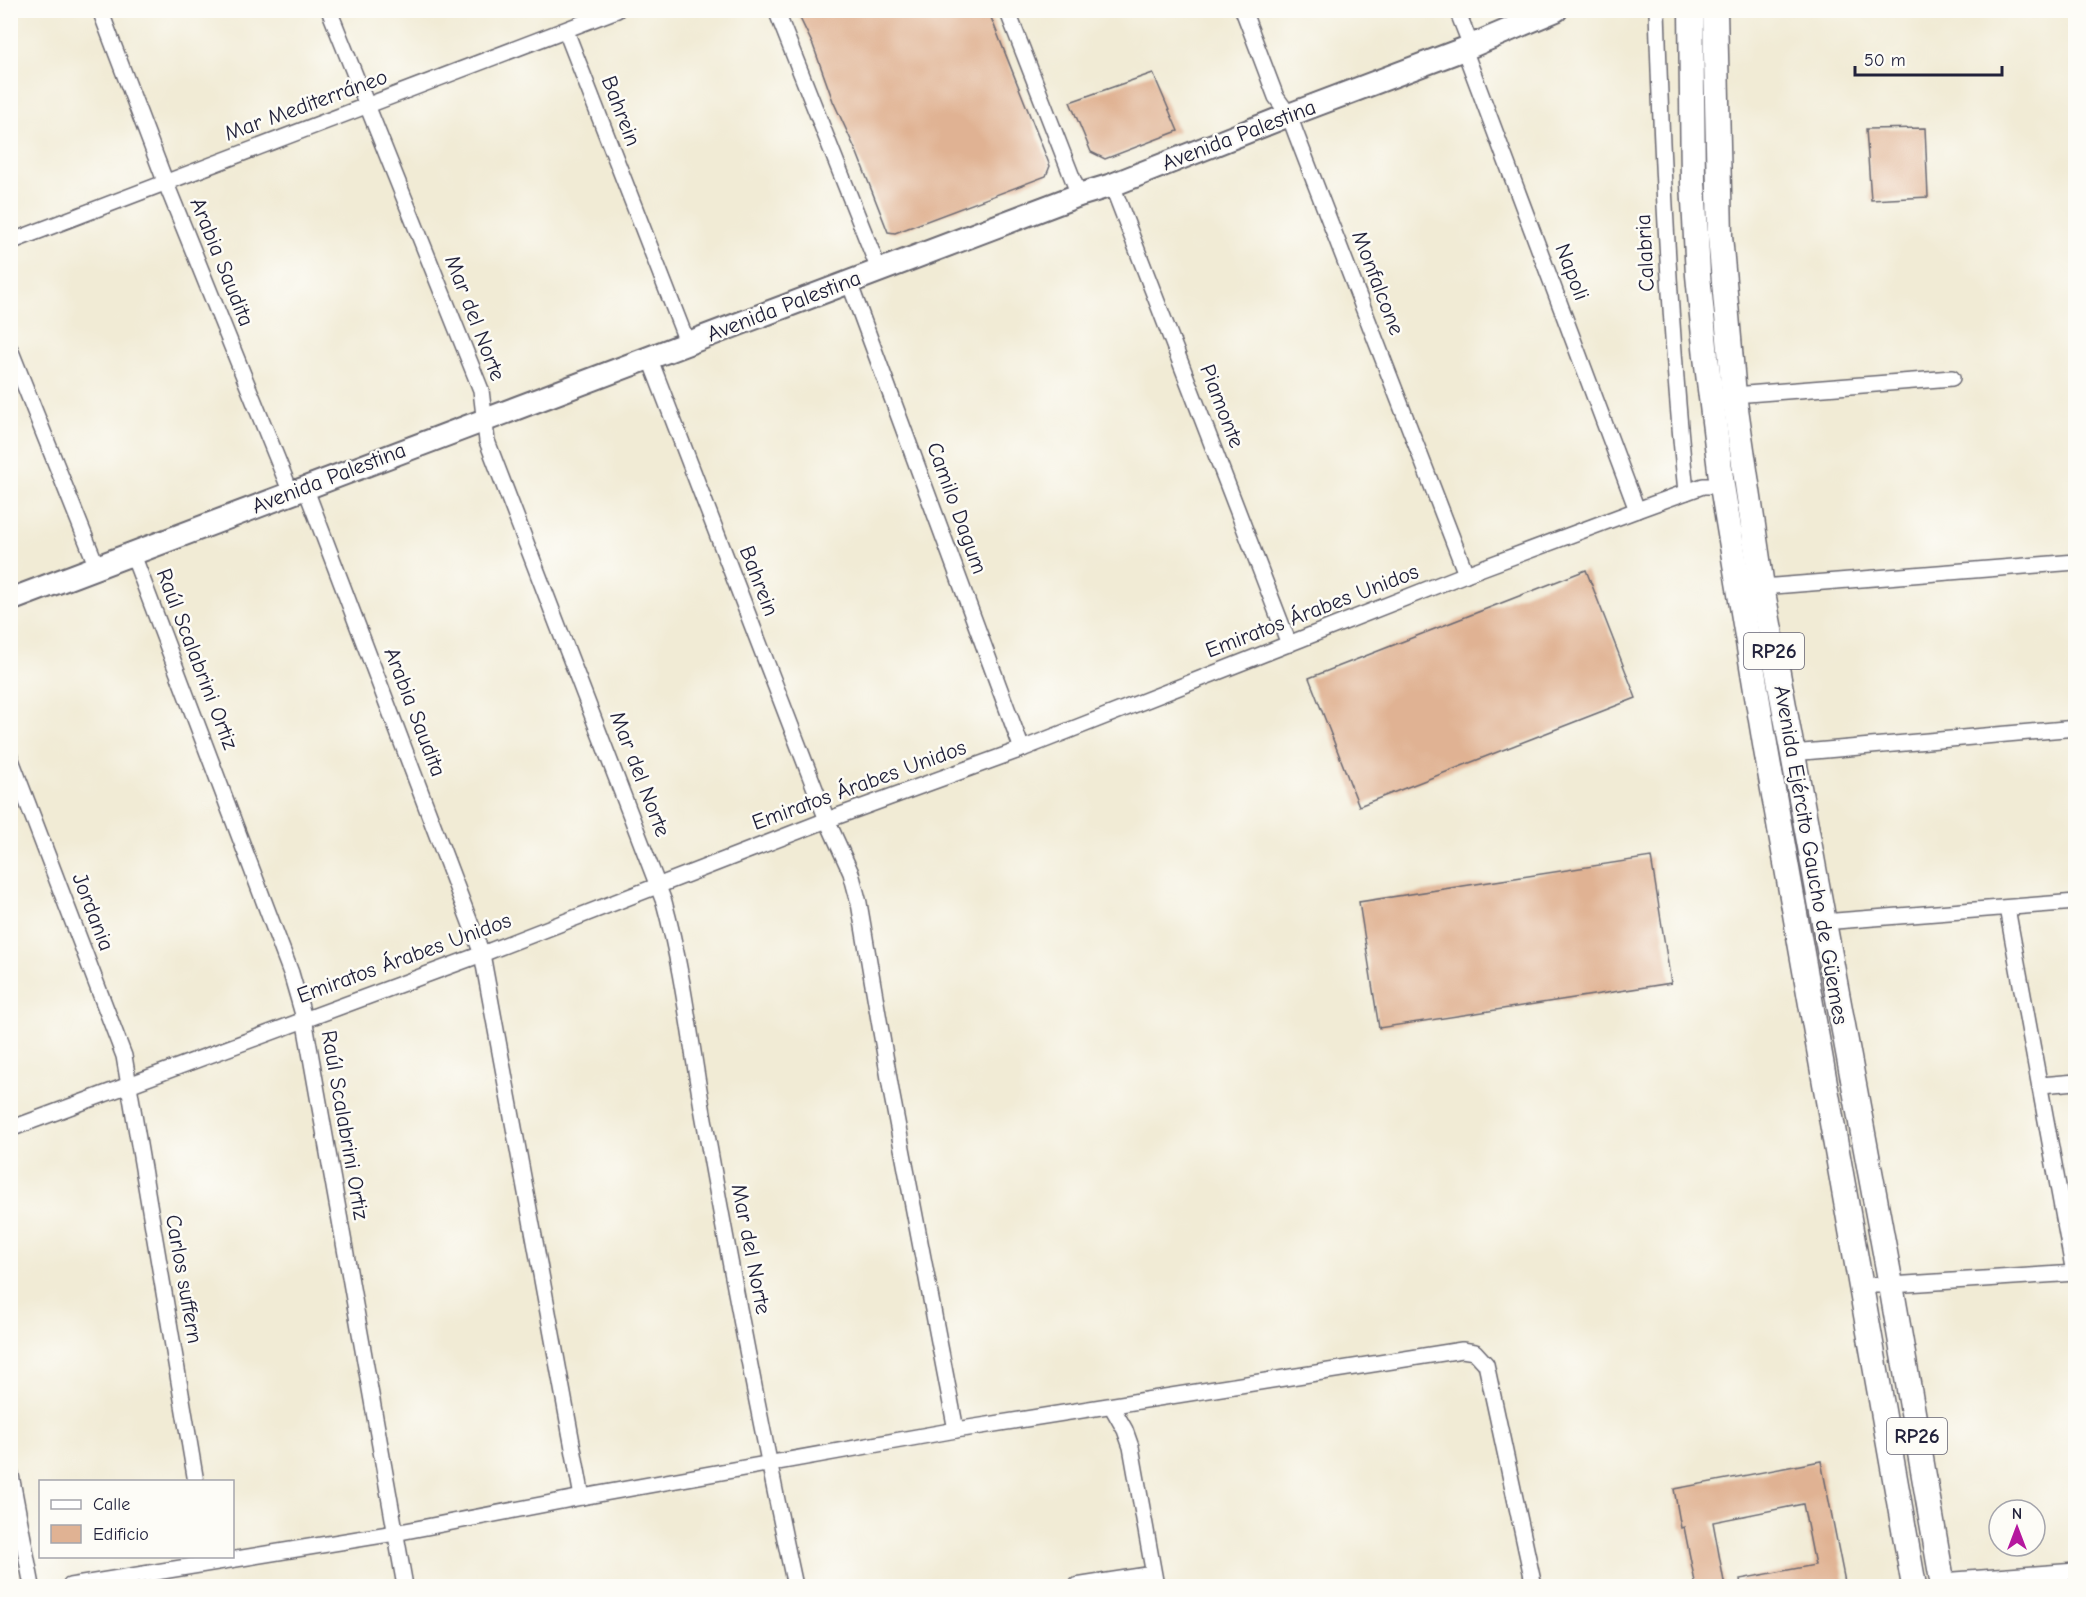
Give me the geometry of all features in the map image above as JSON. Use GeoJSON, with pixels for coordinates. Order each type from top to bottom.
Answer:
{"type":"FeatureCollection","features":[{"type":"Feature","properties":{"kind":"main road","name":"Avenida Ejército Gaucho de Güemes"},"geometry":{"type":"LineString","coordinates":[[1691,10],[1693,182],[1698,275],[1722,486],[1766,750],[1914,1587]]}},
{"type":"Feature","properties":{"kind":"main road","name":"Avenida Ejército Gaucho de Güemes"},"geometry":{"type":"LineString","coordinates":[[1715,10],[1720,236],[1734,395],[1762,587],[1891,1285],[1942,1584]]}},
{"type":"Feature","properties":{"kind":"street","name":"Arabia Saudita"},"geometry":{"type":"LineString","coordinates":[[100,10],[165,182],[298,490],[483,954],[582,1497]]}},
{"type":"Feature","properties":{"kind":"street","name":"Mar del Norte"},"geometry":{"type":"LineString","coordinates":[[329,10],[481,390],[487,441],[659,885],[678,964],[706,1133],[769,1464],[795,1587]]}},
{"type":"Feature","properties":{"kind":"street","name":"Mar Mediterráneo"},"geometry":{"type":"LineString","coordinates":[[10,242],[617,10]]}},
{"type":"Feature","properties":{"kind":"street"},"geometry":{"type":"LineString","coordinates":[[776,10],[879,270]]}},
{"type":"Feature","properties":{"kind":"street"},"geometry":{"type":"LineString","coordinates":[[1008,10],[1079,195]]}},
{"type":"Feature","properties":{"kind":"street","name":"Monfalcone"},"geometry":{"type":"LineString","coordinates":[[1242,10],[1276,97],[1289,115],[1466,574]]}},
{"type":"Feature","properties":{"kind":"street","name":"Napoli"},"geometry":{"type":"LineString","coordinates":[[1457,10],[1467,48],[1637,510]]}},
{"type":"Feature","properties":{"kind":"street","name":"Avenida Palestina"},"geometry":{"type":"LineString","coordinates":[[10,600],[687,342],[1079,195],[1112,185],[1467,48],[1556,10]]}},
{"type":"Feature","properties":{"kind":"street","name":"Calabria"},"geometry":{"type":"LineString","coordinates":[[1657,10],[1670,310],[1686,492]]}},
{"type":"Feature","properties":{"kind":"street","name":"Bahrein"},"geometry":{"type":"LineString","coordinates":[[566,31],[687,342]]}},
{"type":"Feature","properties":{"kind":"street","name":"Piamonte"},"geometry":{"type":"LineString","coordinates":[[1112,185],[1289,644]]}},
{"type":"Feature","properties":{"kind":"street","name":"Camilo Dagum"},"geometry":{"type":"LineString","coordinates":[[849,282],[1022,749]]}},
{"type":"Feature","properties":{"kind":"street"},"geometry":{"type":"LineString","coordinates":[[10,349],[97,567]]}},
{"type":"Feature","properties":{"kind":"street","name":"Bahrein"},"geometry":{"type":"LineString","coordinates":[[649,357],[827,820],[852,873],[956,1430]]}},
{"type":"Feature","properties":{"kind":"street"},"geometry":{"type":"LineString","coordinates":[[1734,395],[1952,378]]}},
{"type":"Feature","properties":{"kind":"street","name":"Emiratos Árabes Unidos"},"geometry":{"type":"LineString","coordinates":[[10,1129],[304,1018],[483,954],[827,820],[1022,749],[1466,574],[1703,486],[1722,486]]}},
{"type":"Feature","properties":{"kind":"street","name":"Raúl Scalabrini Ortiz"},"geometry":{"type":"LineString","coordinates":[[132,552],[291,973],[304,1018],[405,1587]]}},
{"type":"Feature","properties":{"kind":"street"},"geometry":{"type":"LineString","coordinates":[[1762,587],[2076,562]]}},
{"type":"Feature","properties":{"kind":"street"},"geometry":{"type":"LineString","coordinates":[[1792,753],[2076,728]]}},
{"type":"Feature","properties":{"kind":"street","name":"Jordania"},"geometry":{"type":"LineString","coordinates":[[10,757],[124,1056],[128,1084]]}},
{"type":"Feature","properties":{"kind":"street"},"geometry":{"type":"LineString","coordinates":[[1823,922],[2076,902]]}},
{"type":"Feature","properties":{"kind":"street"},"geometry":{"type":"LineString","coordinates":[[1862,1285],[2075,1273],[2007,908]]}},
{"type":"Feature","properties":{"kind":"street"},"geometry":{"type":"LineString","coordinates":[[2041,1085],[2076,1082]]}},
{"type":"Feature","properties":{"kind":"street","name":"Carlos suffern"},"geometry":{"type":"LineString","coordinates":[[128,1084],[196,1480]]}},
{"type":"Feature","properties":{"kind":"street"},"geometry":{"type":"LineString","coordinates":[[234,1556],[395,1533],[956,1430],[1112,1407],[1447,1351],[1475,1352],[1486,1364],[1492,1383],[1534,1587]]}},
{"type":"Feature","properties":{"kind":"street"},"geometry":{"type":"LineString","coordinates":[[1076,1587],[1155,1580],[1131,1447],[1125,1430],[1112,1407]]}},
{"type":"Feature","properties":{"kind":"street"},"geometry":{"type":"LineString","coordinates":[[10,1470],[32,1587]]}},
{"type":"Feature","properties":{"kind":"street"},"geometry":{"type":"LineString","coordinates":[[70,1587],[210,1560]]}},
{"type":"Feature","properties":{"kind":"street"},"geometry":{"type":"LineString","coordinates":[[1942,1584],[2076,1571]]}},
{"type":"Feature","properties":{"kind":"building"},"geometry":{"type":"Polygon","coordinates":[[[796,10],[988,10],[1050,166],[1046,176],[895,233],[888,232],[857,153],[833,101],[813,45],[796,10]]]}},
{"type":"Feature","properties":{"kind":"building"},"geometry":{"type":"Polygon","coordinates":[[[1153,73],[1178,131],[1105,159],[1091,152],[1070,102],[1153,73]]]}},
{"type":"Feature","properties":{"kind":"building"},"geometry":{"type":"Polygon","coordinates":[[[1925,128],[1928,197],[1871,200],[1866,129],[1925,128]]]}},
{"type":"Feature","properties":{"kind":"building"},"geometry":{"type":"Polygon","coordinates":[[[1586,570],[1636,698],[1359,806],[1309,678],[1586,570]]]}},
{"type":"Feature","properties":{"kind":"building"},"geometry":{"type":"Polygon","coordinates":[[[1651,857],[1671,983],[1379,1028],[1359,902],[1651,857]]]}},
{"type":"Feature","properties":{"kind":"building"},"geometry":{"type":"Polygon","coordinates":[[[1821,1461],[1846,1587],[1741,1587],[1740,1579],[1815,1565],[1803,1504],[1713,1522],[1725,1587],[1696,1587],[1674,1489],[1821,1461]]]}}]}
